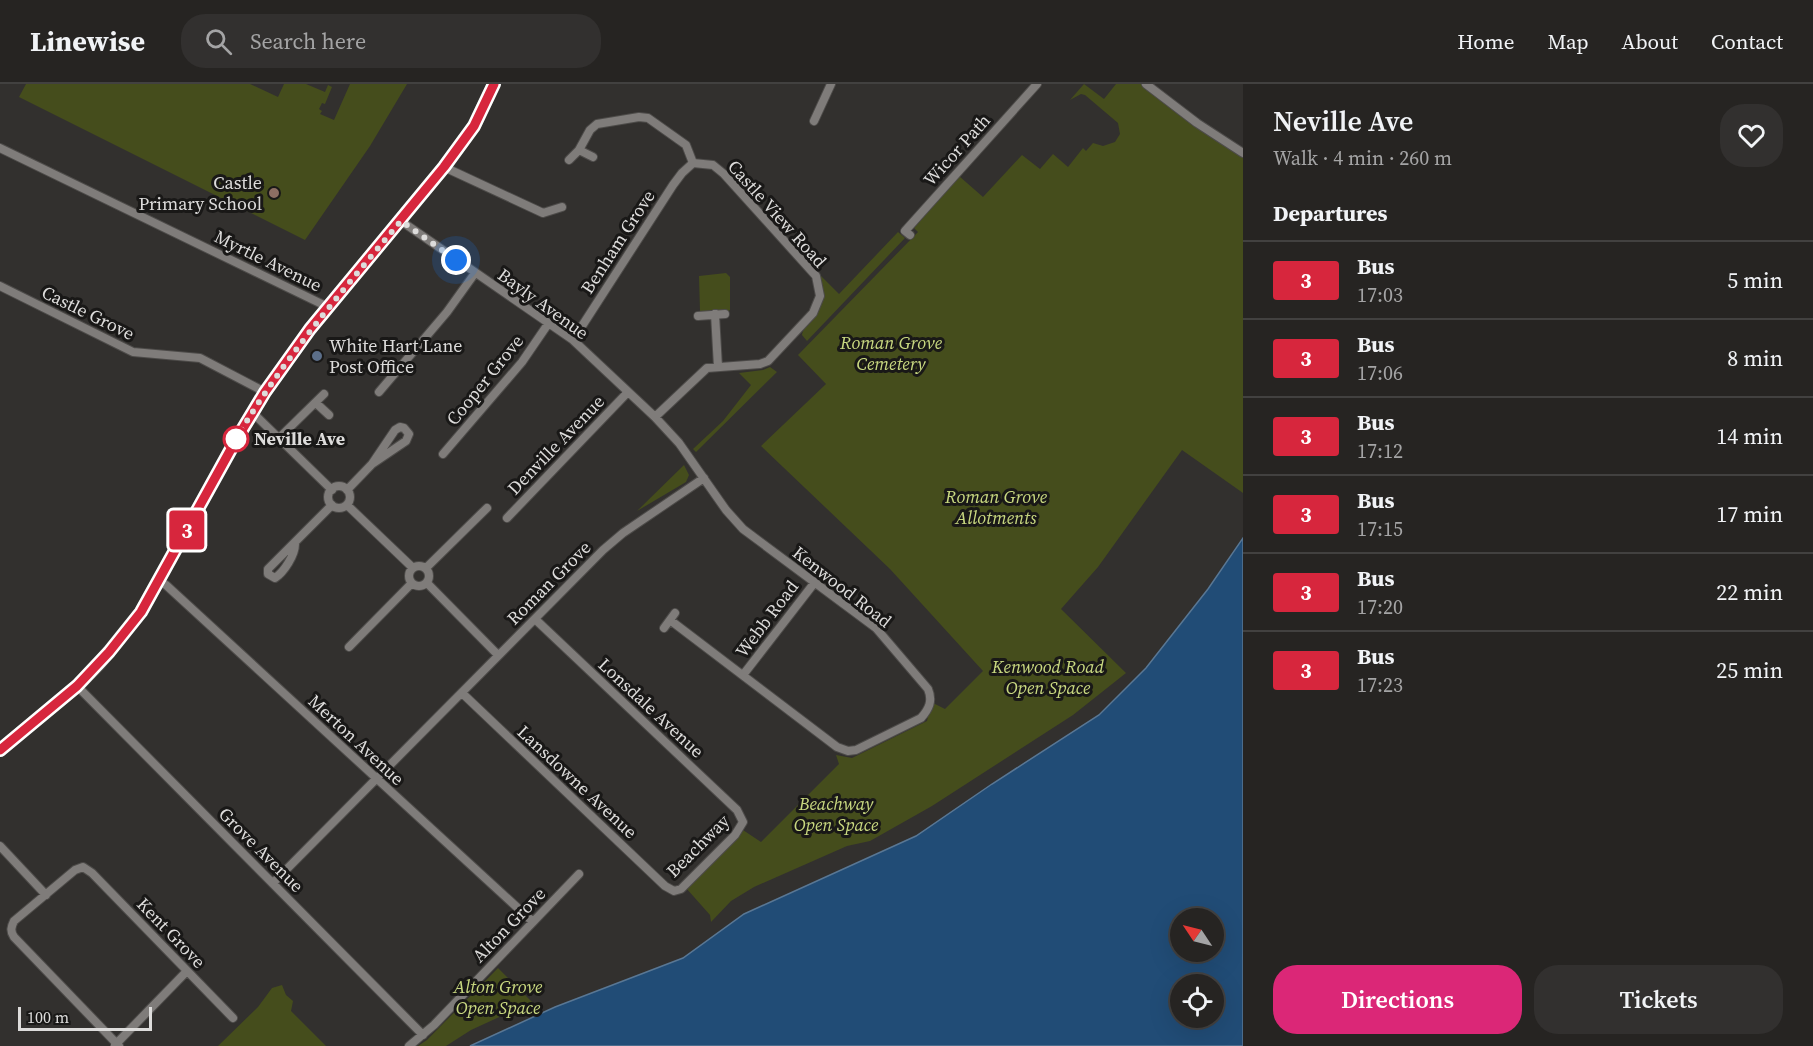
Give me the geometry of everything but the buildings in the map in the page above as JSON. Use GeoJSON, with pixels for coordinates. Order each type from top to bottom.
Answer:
{"type":"FeatureCollection","features":[{"type":"Feature","properties":{"kind":"street"},"geometry":{"type":"LineString","coordinates":[[0,750],[77,686],[141,612],[265,392],[328,307],[444,167],[474,126],[494,84]]}},
{"type":"Feature","properties":{"kind":"street"},"geometry":{"type":"LineString","coordinates":[[814,121],[831,84]]}},
{"type":"Feature","properties":{"kind":"street","name":"Wicor Path"},"geometry":{"type":"LineString","coordinates":[[910,235],[905,231],[1037,84]]}},
{"type":"Feature","properties":{"kind":"street"},"geometry":{"type":"LineString","coordinates":[[1146,84],[1197,123],[1243,153]]}},
{"type":"Feature","properties":{"kind":"street"},"geometry":{"type":"LineString","coordinates":[[569,160],[579,150],[590,130],[597,124],[639,117],[648,118],[686,145],[693,164]]}},
{"type":"Feature","properties":{"kind":"street","name":"Myrtle Avenue"},"geometry":{"type":"LineString","coordinates":[[0,148],[328,307]]}},
{"type":"Feature","properties":{"kind":"street"},"geometry":{"type":"LineString","coordinates":[[579,150],[593,157]]}},
{"type":"Feature","properties":{"kind":"street","name":"Benham Grove"},"geometry":{"type":"LineString","coordinates":[[573,340],[673,185],[693,164]]}},
{"type":"Feature","properties":{"kind":"street","name":"Castle View Road"},"geometry":{"type":"LineString","coordinates":[[655,417],[703,370],[760,364],[768,361],[813,313],[820,296],[816,276],[724,174],[713,165],[693,164]]}},
{"type":"Feature","properties":{"kind":"street"},"geometry":{"type":"LineString","coordinates":[[444,167],[543,213],[562,207]]}},
{"type":"Feature","properties":{"kind":"street","name":"Bayly Avenue"},"geometry":{"type":"LineString","coordinates":[[401,221],[573,340],[655,417],[679,443],[704,478]]}},
{"type":"Feature","properties":{"kind":"street"},"geometry":{"type":"LineString","coordinates":[[379,392],[447,312],[475,273]]}},
{"type":"Feature","properties":{"kind":"street","name":"Castle Grove"},"geometry":{"type":"LineString","coordinates":[[0,286],[132,352],[200,358],[265,392]]}},
{"type":"Feature","properties":{"kind":"street"},"geometry":{"type":"LineString","coordinates":[[715,314],[718,367]]}},
{"type":"Feature","properties":{"kind":"street"},"geometry":{"type":"LineString","coordinates":[[698,315],[725,314]]}},
{"type":"Feature","properties":{"kind":"street","name":"Cooper Grove"},"geometry":{"type":"LineString","coordinates":[[443,454],[522,362],[548,324]]}},
{"type":"Feature","properties":{"kind":"street","name":"Denville Avenue"},"geometry":{"type":"LineString","coordinates":[[507,518],[627,393]]}},
{"type":"Feature","properties":{"kind":"street"},"geometry":{"type":"LineString","coordinates":[[279,438],[324,394]]}},
{"type":"Feature","properties":{"kind":"street"},"geometry":{"type":"LineString","coordinates":[[316,403],[329,415]]}},
{"type":"Feature","properties":{"kind":"street"},"geometry":{"type":"LineString","coordinates":[[252,412],[332,490]]}},
{"type":"Feature","properties":{"kind":"street"},"geometry":{"type":"LineString","coordinates":[[347,490],[372,464],[395,430],[400,427],[407,430],[409,434],[406,441],[372,464]]}},
{"type":"Feature","properties":{"kind":"street","name":"Kenwood Road"},"geometry":{"type":"LineString","coordinates":[[670,620],[837,747],[848,751],[856,750],[921,718],[927,711],[931,695],[928,689],[876,628],[743,529],[726,510],[704,478]]}},
{"type":"Feature","properties":{"kind":"street","name":"Roman Grove"},"geometry":{"type":"LineString","coordinates":[[273,884],[603,550],[623,533],[704,478]]}},
{"type":"Feature","properties":{"kind":"street"},"geometry":{"type":"LineString","coordinates":[[339,487],[347,490],[350,498],[347,505],[341,508],[332,505],[328,498],[332,490],[339,487]]}},
{"type":"Feature","properties":{"kind":"street"},"geometry":{"type":"LineString","coordinates":[[295,544],[332,505]]}},
{"type":"Feature","properties":{"kind":"street"},"geometry":{"type":"LineString","coordinates":[[347,505],[412,568]]}},
{"type":"Feature","properties":{"kind":"street"},"geometry":{"type":"LineString","coordinates":[[426,568],[487,508]]}},
{"type":"Feature","properties":{"kind":"street"},"geometry":{"type":"LineString","coordinates":[[420,566],[426,568],[430,574],[427,583],[419,587],[412,583],[409,575],[412,568],[420,566]]}},
{"type":"Feature","properties":{"kind":"street","name":"Merton Avenue"},"geometry":{"type":"LineString","coordinates":[[159,581],[533,922]]}},
{"type":"Feature","properties":{"kind":"street","name":"Webb Road"},"geometry":{"type":"LineString","coordinates":[[743,675],[814,582]]}},
{"type":"Feature","properties":{"kind":"street"},"geometry":{"type":"LineString","coordinates":[[349,647],[412,583]]}},
{"type":"Feature","properties":{"kind":"street"},"geometry":{"type":"LineString","coordinates":[[427,583],[498,655]]}},
{"type":"Feature","properties":{"kind":"street"},"geometry":{"type":"LineString","coordinates":[[664,628],[675,612]]}},
{"type":"Feature","properties":{"kind":"street","name":"Lonsdale Avenue"},"geometry":{"type":"LineString","coordinates":[[535,619],[737,810],[743,822]]}},
{"type":"Feature","properties":{"kind":"street","name":"Grove Avenue"},"geometry":{"type":"LineString","coordinates":[[77,686],[423,1035]]}},
{"type":"Feature","properties":{"kind":"street","name":"Lansdowne Avenue"},"geometry":{"type":"LineString","coordinates":[[462,693],[665,886],[674,891]]}},
{"type":"Feature","properties":{"kind":"street","name":"Beachway"},"geometry":{"type":"LineString","coordinates":[[674,891],[681,889],[735,835],[743,822]]}},
{"type":"Feature","properties":{"kind":"street"},"geometry":{"type":"LineString","coordinates":[[0,846],[46,895],[14,921],[11,927],[14,937],[116,1045],[187,971]]}},
{"type":"Feature","properties":{"kind":"street","name":"Kent Grove"},"geometry":{"type":"LineString","coordinates":[[46,895],[75,870],[83,867],[87,869],[233,1018]]}},
{"type":"Feature","properties":{"kind":"street","name":"Alton Grove"},"geometry":{"type":"LineString","coordinates":[[409,1046],[423,1035],[579,874]]}},
{"type":"Feature","properties":{"kind":"green space","name":"Castle Primary School"},"geometry":{"type":"Polygon","coordinates":[[[26,84],[250,84],[278,97],[284,84],[306,84],[325,92],[328,85],[332,87],[325,104],[322,103],[319,109],[322,111],[320,114],[334,120],[350,84],[407,84],[370,146],[305,240],[19,97],[26,84]]]}},
{"type":"Feature","properties":{"kind":"green space"},"geometry":{"type":"Polygon","coordinates":[[[1084,84],[1104,99],[1116,84],[1142,84],[1193,125],[1243,155],[1243,493],[1182,450],[1098,567],[1061,609],[1126,673],[1073,715],[932,806],[870,841],[847,846],[754,887],[731,901],[711,922],[710,915],[686,888],[743,830],[761,842],[839,764],[836,755],[852,758],[927,721],[931,702],[945,709],[983,671],[890,569],[761,446],[826,384],[798,355],[918,232],[914,228],[959,176],[983,197],[1022,155],[1040,169],[1053,154],[1068,167],[1083,148],[1086,151],[1093,143],[1103,146],[1115,142],[1120,134],[1118,123],[1085,95],[1081,94],[1070,100],[1084,84]]]}},
{"type":"Feature","properties":{"kind":"green space"},"geometry":{"type":"Polygon","coordinates":[[[898,232],[905,238],[807,341],[802,333],[818,311],[822,299],[822,287],[818,273],[839,294],[898,232]]]}},
{"type":"Feature","properties":{"kind":"green space"},"geometry":{"type":"Polygon","coordinates":[[[726,273],[730,277],[730,310],[727,312],[700,311],[699,276],[726,273]]]}},
{"type":"Feature","properties":{"kind":"green space"},"geometry":{"type":"Polygon","coordinates":[[[770,367],[777,372],[696,452],[693,449],[723,421],[751,385],[739,373],[770,367]]]}},
{"type":"Feature","properties":{"kind":"green space"},"geometry":{"type":"Polygon","coordinates":[[[684,465],[689,475],[686,482],[637,511],[684,465]]]}},
{"type":"Feature","properties":{"kind":"green space","name":"Alton Grove Open Space"},"geometry":{"type":"Polygon","coordinates":[[[498,968],[532,1002],[471,1030],[446,1046],[418,1046],[427,1040],[498,968]]]}},
{"type":"Feature","properties":{"kind":"green space"},"geometry":{"type":"Polygon","coordinates":[[[282,985],[286,995],[293,1001],[291,1011],[326,1046],[218,1046],[258,1007],[272,988],[282,985]]]}},
{"type":"Feature","properties":{"kind":"water"},"geometry":{"type":"Polygon","coordinates":[[[1243,538],[1243,1046],[470,1046],[555,1007],[683,958],[744,914],[916,836],[1099,715],[1146,668],[1208,589],[1243,538]]]}},
{"type":"Feature","properties":{"kind":"bus line","name":"3"},"geometry":{"type":"LineString","coordinates":[[0,750],[38,721],[77,686],[99,664],[141,612],[265,392],[310,329],[444,167],[474,126],[494,84]]}},
{"type":"Feature","properties":{"kind":"place","name":"Castle Primary School"},"geometry":{"type":"Point","coordinates":[274,193]}},
{"type":"Feature","properties":{"kind":"place","name":"White Hart Lane Post Office"},"geometry":{"type":"Point","coordinates":[317,356]}},
{"type":"Feature","properties":{"kind":"place","name":"Neville Ave"},"geometry":{"type":"Point","coordinates":[236,439]}},
{"type":"Feature","properties":{"kind":"route"},"geometry":{"type":"LineString","coordinates":[[236,439],[265,392],[304,338],[401,221],[456,260]]}},
{"type":"Feature","properties":{"kind":"park label","name":"Roman Grove Cemetery"},"geometry":{"type":"Point","coordinates":[891,353]}},
{"type":"Feature","properties":{"kind":"park label","name":"Roman Grove Allotments"},"geometry":{"type":"Point","coordinates":[996,507]}},
{"type":"Feature","properties":{"kind":"park label","name":"Kenwood Road Open Space"},"geometry":{"type":"Point","coordinates":[1048,677]}},
{"type":"Feature","properties":{"kind":"park label","name":"Beachway Open Space"},"geometry":{"type":"Point","coordinates":[836,814]}}]}
